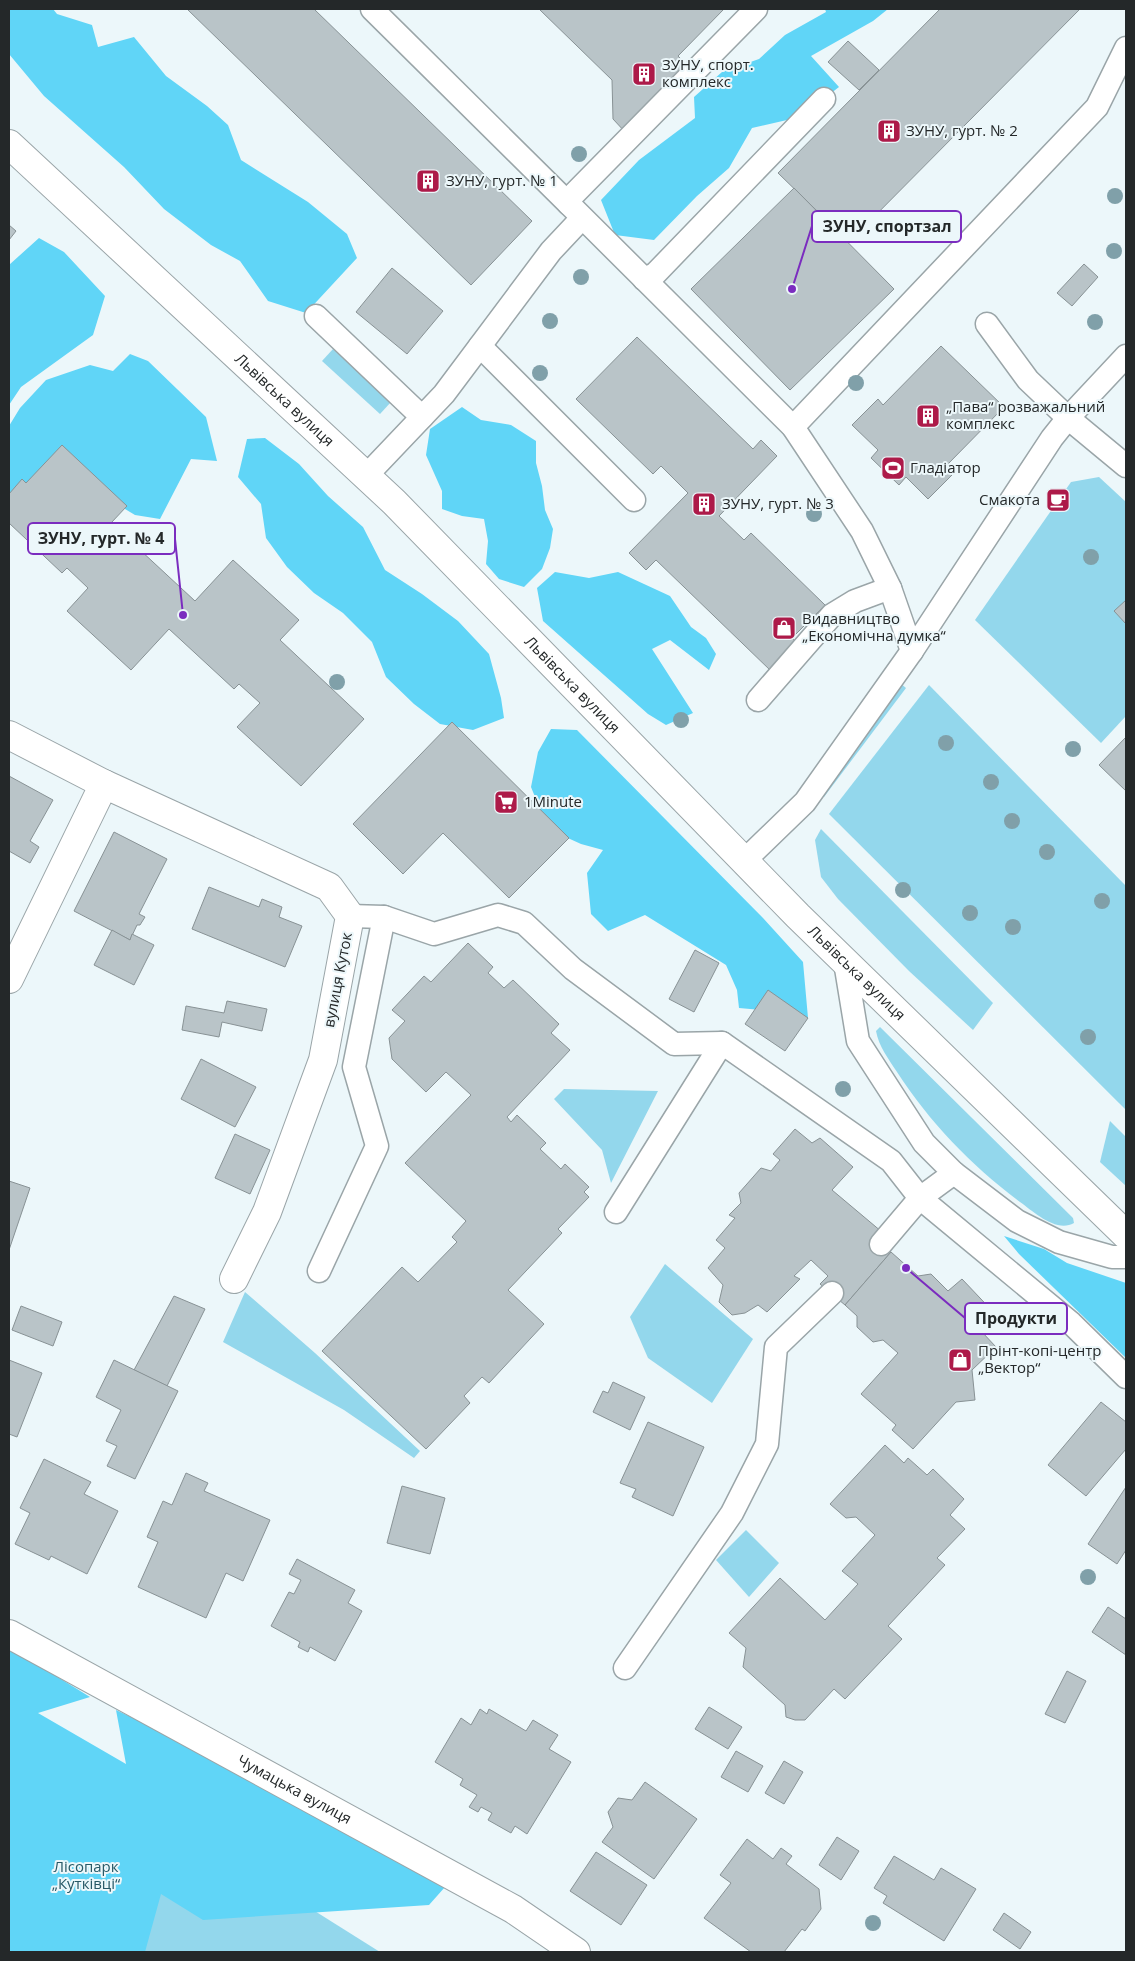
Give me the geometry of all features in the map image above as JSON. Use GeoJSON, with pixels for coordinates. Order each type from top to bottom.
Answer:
{"type":"FeatureCollection","features":[{"type":"Feature","properties":{"kind":"street","name":"Львівська вулиця"},"geometry":{"type":"LineString","coordinates":[[9,144],[403,512],[744,861],[1126,1235]]}},
{"type":"Feature","properties":{"kind":"street","name":"вулиця Куток"},"geometry":{"type":"LineString","coordinates":[[9,735],[104,784],[329,887],[350,916],[323,1060],[268,1212],[234,1279]]}},
{"type":"Feature","properties":{"kind":"street"},"geometry":{"type":"LineString","coordinates":[[9,979],[104,784]]}},
{"type":"Feature","properties":{"kind":"street","name":"Чумацька вулиця"},"geometry":{"type":"LineString","coordinates":[[9,1634],[513,1909],[576,1952]]}},
{"type":"Feature","properties":{"kind":"lane"},"geometry":{"type":"LineString","coordinates":[[372,9],[793,427],[862,532],[890,588],[912,650]]}},
{"type":"Feature","properties":{"kind":"lane"},"geometry":{"type":"LineString","coordinates":[[576,211],[571,197],[756,9]]}},
{"type":"Feature","properties":{"kind":"lane"},"geometry":{"type":"LineString","coordinates":[[793,427],[1097,107],[1126,48]]}},
{"type":"Feature","properties":{"kind":"lane"},"geometry":{"type":"LineString","coordinates":[[644,279],[655,274],[824,99]]}},
{"type":"Feature","properties":{"kind":"lane"},"geometry":{"type":"LineString","coordinates":[[366,476],[444,394],[551,251],[576,211]]}},
{"type":"Feature","properties":{"kind":"lane"},"geometry":{"type":"LineString","coordinates":[[316,316],[422,417]]}},
{"type":"Feature","properties":{"kind":"lane"},"geometry":{"type":"LineString","coordinates":[[987,324],[1028,380],[1068,418],[1126,466]]}},
{"type":"Feature","properties":{"kind":"lane"},"geometry":{"type":"LineString","coordinates":[[480,346],[634,500]]}},
{"type":"Feature","properties":{"kind":"lane"},"geometry":{"type":"LineString","coordinates":[[744,861],[805,802],[912,650],[1052,438],[1068,418],[1126,356]]}},
{"type":"Feature","properties":{"kind":"lane"},"geometry":{"type":"LineString","coordinates":[[758,700],[832,615],[855,601],[890,588]]}},
{"type":"Feature","properties":{"kind":"lane"},"geometry":{"type":"LineString","coordinates":[[350,916],[384,917],[434,934],[498,915],[524,923],[573,969],[674,1044],[722,1043],[891,1160],[920,1198],[1071,1323],[1126,1377]]}},
{"type":"Feature","properties":{"kind":"lane"},"geometry":{"type":"LineString","coordinates":[[319,1271],[378,1146],[354,1067],[384,917]]}},
{"type":"Feature","properties":{"kind":"lane"},"geometry":{"type":"LineString","coordinates":[[846,962],[858,1041],[924,1142],[954,1173],[1017,1221],[1059,1242],[1112,1257],[1126,1257]]}},
{"type":"Feature","properties":{"kind":"lane"},"geometry":{"type":"LineString","coordinates":[[616,1212],[722,1043]]}},
{"type":"Feature","properties":{"kind":"lane"},"geometry":{"type":"LineString","coordinates":[[881,1244],[920,1198],[954,1173]]}},
{"type":"Feature","properties":{"kind":"lane"},"geometry":{"type":"LineString","coordinates":[[626,1668],[732,1513],[766,1444],[776,1347],[832,1294]]}},
{"type":"Feature","properties":{"kind":"green space"},"geometry":{"type":"Polygon","coordinates":[[[9,9],[53,9],[57,14],[92,25],[98,47],[134,37],[166,76],[207,106],[228,125],[241,160],[308,202],[347,234],[357,258],[306,313],[268,301],[240,261],[211,245],[164,209],[124,167],[44,96],[9,54],[9,9]]]}},
{"type":"Feature","properties":{"kind":"green space"},"geometry":{"type":"Polygon","coordinates":[[[825,9],[888,9],[873,21],[811,56],[839,87],[800,117],[752,128],[729,168],[697,196],[654,240],[615,235],[601,200],[639,160],[695,118],[694,97],[722,72],[759,59],[785,35],[826,12],[825,9]]]}},
{"type":"Feature","properties":{"kind":"green space"},"geometry":{"type":"Polygon","coordinates":[[[39,238],[64,252],[105,296],[93,335],[21,387],[9,405],[9,265],[39,238]]]}},
{"type":"Feature","properties":{"kind":"green space"},"geometry":{"type":"Polygon","coordinates":[[[333,349],[391,402],[380,414],[322,361],[333,349]]]}},
{"type":"Feature","properties":{"kind":"green space"},"geometry":{"type":"Polygon","coordinates":[[[130,354],[148,361],[206,417],[217,461],[191,459],[160,519],[135,515],[100,494],[9,507],[9,426],[20,408],[46,380],[90,365],[113,371],[130,354]]]}},
{"type":"Feature","properties":{"kind":"green space"},"geometry":{"type":"Polygon","coordinates":[[[462,407],[481,420],[511,425],[536,441],[536,463],[542,486],[545,510],[553,529],[550,548],[542,569],[524,587],[499,579],[486,564],[488,541],[484,519],[462,516],[442,509],[442,491],[426,455],[430,429],[462,407]]]}},
{"type":"Feature","properties":{"kind":"green space"},"geometry":{"type":"Polygon","coordinates":[[[265,438],[299,464],[328,496],[363,527],[385,570],[422,594],[458,621],[489,654],[501,698],[504,718],[473,730],[440,724],[414,704],[386,677],[372,642],[343,613],[314,593],[287,567],[266,538],[261,504],[238,477],[247,439],[265,438]]]}},
{"type":"Feature","properties":{"kind":"green space"},"geometry":{"type":"Polygon","coordinates":[[[1099,477],[1126,502],[1126,716],[1101,743],[975,620],[1071,482],[1099,477]]]}},
{"type":"Feature","properties":{"kind":"green space"},"geometry":{"type":"Polygon","coordinates":[[[555,572],[589,578],[618,572],[670,596],[691,627],[706,638],[716,654],[709,670],[670,640],[652,649],[693,713],[666,725],[648,714],[543,621],[537,588],[555,572]]]}},
{"type":"Feature","properties":{"kind":"green space"},"geometry":{"type":"Polygon","coordinates":[[[900,683],[906,688],[824,797],[817,791],[900,683]]]}},
{"type":"Feature","properties":{"kind":"green space"},"geometry":{"type":"Polygon","coordinates":[[[929,685],[1126,886],[1126,1110],[829,814],[929,685]]]}},
{"type":"Feature","properties":{"kind":"green space"},"geometry":{"type":"Polygon","coordinates":[[[551,729],[577,730],[763,918],[803,962],[808,1018],[773,1011],[739,1008],[737,990],[726,965],[645,915],[608,931],[591,914],[587,873],[603,850],[581,844],[548,829],[531,787],[538,752],[551,729]]]}},
{"type":"Feature","properties":{"kind":"green space"},"geometry":{"type":"Polygon","coordinates":[[[821,829],[993,1003],[973,1030],[909,971],[838,899],[821,877],[815,840],[821,829]]]}},
{"type":"Feature","properties":{"kind":"green space"},"geometry":{"type":"Polygon","coordinates":[[[880,1027],[1073,1218],[1074,1223],[1060,1225],[1038,1216],[1002,1188],[953,1143],[910,1091],[887,1057],[879,1042],[876,1031],[880,1027]]]}},
{"type":"Feature","properties":{"kind":"green space"},"geometry":{"type":"Polygon","coordinates":[[[564,1089],[658,1091],[611,1183],[602,1150],[554,1099],[564,1089]]]}},
{"type":"Feature","properties":{"kind":"green space"},"geometry":{"type":"Polygon","coordinates":[[[1110,1121],[1126,1137],[1126,1186],[1100,1162],[1110,1121]]]}},
{"type":"Feature","properties":{"kind":"green space"},"geometry":{"type":"Polygon","coordinates":[[[1004,1236],[1044,1249],[1067,1263],[1126,1283],[1126,1358],[1019,1254],[1004,1236]]]}},
{"type":"Feature","properties":{"kind":"green space"},"geometry":{"type":"Polygon","coordinates":[[[665,1264],[753,1339],[712,1403],[648,1358],[630,1317],[665,1264]]]}},
{"type":"Feature","properties":{"kind":"green space"},"geometry":{"type":"Polygon","coordinates":[[[245,1292],[315,1353],[420,1451],[414,1458],[344,1410],[223,1342],[245,1292]]]}},
{"type":"Feature","properties":{"kind":"green space"},"geometry":{"type":"Polygon","coordinates":[[[746,1530],[779,1563],[749,1597],[716,1560],[746,1530]]]}},
{"type":"Feature","properties":{"kind":"green space"},"geometry":{"type":"Polygon","coordinates":[[[9,1647],[90,1697],[38,1713],[126,1764],[116,1710],[234,1766],[445,1887],[429,1905],[203,1920],[161,1894],[145,1952],[9,1952],[9,1647]]]}},
{"type":"Feature","properties":{"kind":"green space","name":"Лісопарк „Кутківці“"},"geometry":{"type":"Polygon","coordinates":[[[9,1748],[302,1903],[380,1952],[9,1952],[9,1748]]]}},
{"type":"Feature","properties":{"kind":"building","name":"ЗУНУ, гурт. № 1"},"geometry":{"type":"Polygon","coordinates":[[[187,9],[314,9],[532,221],[471,285],[187,9]]]}},
{"type":"Feature","properties":{"kind":"building","name":"ЗУНУ, спорт. комплекс"},"geometry":{"type":"Polygon","coordinates":[[[539,9],[724,9],[678,56],[689,67],[626,133],[613,119],[612,80],[539,9]]]}},
{"type":"Feature","properties":{"kind":"building","name":"ЗУНУ, гурт. № 2"},"geometry":{"type":"Polygon","coordinates":[[[940,9],[1080,9],[849,242],[778,173],[940,9]]]}},
{"type":"Feature","properties":{"kind":"building"},"geometry":{"type":"Polygon","coordinates":[[[848,41],[879,70],[859,90],[828,62],[848,41]]]}},
{"type":"Feature","properties":{"kind":"building"},"geometry":{"type":"Polygon","coordinates":[[[794,188],[894,289],[790,390],[691,289],[794,188]]]}},
{"type":"Feature","properties":{"kind":"building"},"geometry":{"type":"Polygon","coordinates":[[[9,225],[16,231],[9,240],[9,225]]]}},
{"type":"Feature","properties":{"kind":"building"},"geometry":{"type":"Polygon","coordinates":[[[1084,264],[1098,277],[1072,306],[1057,293],[1084,264]]]}},
{"type":"Feature","properties":{"kind":"building"},"geometry":{"type":"Polygon","coordinates":[[[392,268],[443,311],[407,354],[356,312],[392,268]]]}},
{"type":"Feature","properties":{"kind":"building","name":"ЗУНУ, гурт. № 3"},"geometry":{"type":"Polygon","coordinates":[[[637,337],[753,449],[761,440],[777,456],[719,516],[744,540],[751,533],[825,605],[792,638],[798,643],[771,671],[656,560],[646,570],[629,553],[688,493],[661,466],[653,474],[576,399],[637,337]]]}},
{"type":"Feature","properties":{"kind":"building","name":"„Пава“ розважальний комплекс"},"geometry":{"type":"Polygon","coordinates":[[[941,346],[1004,407],[946,466],[953,474],[928,499],[906,477],[899,485],[871,458],[878,450],[852,425],[878,399],[883,405],[941,346]]]}},
{"type":"Feature","properties":{"kind":"building"},"geometry":{"type":"Polygon","coordinates":[[[62,445],[127,506],[111,523],[195,601],[233,560],[299,620],[280,640],[364,719],[301,786],[237,727],[260,703],[239,684],[234,689],[169,629],[131,670],[67,611],[88,588],[67,568],[62,573],[9,523],[9,494],[22,479],[26,483],[62,445]]]}},
{"type":"Feature","properties":{"kind":"building"},"geometry":{"type":"Polygon","coordinates":[[[1126,600],[1126,624],[1114,611],[1126,600]]]}},
{"type":"Feature","properties":{"kind":"building"},"geometry":{"type":"Polygon","coordinates":[[[452,722],[569,838],[509,898],[443,833],[403,874],[353,824],[452,722]]]}},
{"type":"Feature","properties":{"kind":"building"},"geometry":{"type":"Polygon","coordinates":[[[1126,737],[1126,791],[1099,765],[1126,737]]]}},
{"type":"Feature","properties":{"kind":"building"},"geometry":{"type":"Polygon","coordinates":[[[9,776],[53,800],[30,841],[39,847],[30,863],[9,851],[9,776]]]}},
{"type":"Feature","properties":{"kind":"building"},"geometry":{"type":"Polygon","coordinates":[[[114,832],[167,859],[139,914],[145,917],[140,925],[137,925],[130,940],[74,911],[114,832]]]}},
{"type":"Feature","properties":{"kind":"building"},"geometry":{"type":"Polygon","coordinates":[[[209,887],[259,907],[262,899],[282,907],[279,917],[302,926],[285,967],[192,929],[209,887]]]}},
{"type":"Feature","properties":{"kind":"building"},"geometry":{"type":"Polygon","coordinates":[[[112,930],[130,940],[132,934],[154,945],[134,985],[94,965],[112,930]]]}},
{"type":"Feature","properties":{"kind":"building"},"geometry":{"type":"Polygon","coordinates":[[[468,943],[493,967],[488,973],[504,988],[513,980],[559,1024],[551,1033],[570,1050],[507,1117],[511,1122],[517,1115],[546,1143],[540,1149],[561,1169],[565,1164],[589,1187],[584,1192],[589,1197],[558,1229],[562,1233],[508,1290],[544,1324],[489,1383],[482,1377],[464,1396],[470,1403],[426,1449],[322,1351],[402,1267],[418,1282],[457,1242],[452,1237],[466,1221],[405,1163],[471,1095],[446,1072],[426,1092],[392,1059],[389,1038],[405,1021],[392,1010],[424,976],[431,982],[468,943]]]}},
{"type":"Feature","properties":{"kind":"building"},"geometry":{"type":"Polygon","coordinates":[[[695,950],[719,963],[694,1012],[669,999],[695,950]]]}},
{"type":"Feature","properties":{"kind":"building"},"geometry":{"type":"Polygon","coordinates":[[[768,990],[808,1018],[785,1051],[745,1024],[768,990]]]}},
{"type":"Feature","properties":{"kind":"building"},"geometry":{"type":"Polygon","coordinates":[[[227,1001],[267,1009],[262,1031],[222,1022],[219,1037],[182,1030],[186,1006],[224,1013],[227,1001]]]}},
{"type":"Feature","properties":{"kind":"building"},"geometry":{"type":"Polygon","coordinates":[[[201,1059],[256,1087],[235,1127],[181,1099],[201,1059]]]}},
{"type":"Feature","properties":{"kind":"building"},"geometry":{"type":"Polygon","coordinates":[[[795,1129],[812,1143],[820,1138],[853,1167],[832,1190],[882,1232],[881,1244],[891,1252],[845,1305],[820,1284],[828,1276],[811,1260],[794,1276],[800,1279],[767,1312],[758,1305],[745,1313],[732,1315],[719,1302],[723,1285],[708,1268],[725,1248],[716,1240],[735,1218],[729,1215],[741,1203],[739,1193],[761,1168],[771,1171],[780,1160],[773,1154],[795,1129]]]}},
{"type":"Feature","properties":{"kind":"building"},"geometry":{"type":"Polygon","coordinates":[[[235,1134],[270,1150],[250,1194],[215,1178],[235,1134]]]}},
{"type":"Feature","properties":{"kind":"building"},"geometry":{"type":"Polygon","coordinates":[[[9,1181],[30,1188],[9,1250],[9,1181]]]}},
{"type":"Feature","properties":{"kind":"building"},"geometry":{"type":"Polygon","coordinates":[[[891,1252],[918,1276],[931,1274],[948,1291],[962,1279],[998,1317],[982,1332],[996,1347],[972,1370],[975,1400],[956,1402],[913,1449],[892,1430],[896,1425],[861,1394],[898,1353],[883,1340],[873,1342],[857,1327],[857,1316],[845,1305],[891,1252]]]}},
{"type":"Feature","properties":{"kind":"building"},"geometry":{"type":"Polygon","coordinates":[[[174,1296],[205,1309],[167,1386],[134,1370],[174,1296]]]}},
{"type":"Feature","properties":{"kind":"building"},"geometry":{"type":"Polygon","coordinates":[[[21,1306],[62,1322],[53,1346],[12,1330],[21,1306]]]}},
{"type":"Feature","properties":{"kind":"building"},"geometry":{"type":"Polygon","coordinates":[[[9,1360],[42,1373],[17,1437],[9,1434],[9,1360]]]}},
{"type":"Feature","properties":{"kind":"building"},"geometry":{"type":"Polygon","coordinates":[[[114,1360],[178,1391],[135,1479],[107,1466],[117,1446],[106,1441],[121,1410],[96,1397],[114,1360]]]}},
{"type":"Feature","properties":{"kind":"building"},"geometry":{"type":"Polygon","coordinates":[[[613,1382],[645,1397],[630,1430],[593,1412],[603,1391],[608,1393],[613,1382]]]}},
{"type":"Feature","properties":{"kind":"building"},"geometry":{"type":"Polygon","coordinates":[[[1101,1402],[1126,1422],[1126,1449],[1086,1496],[1048,1465],[1101,1402]]]}},
{"type":"Feature","properties":{"kind":"building"},"geometry":{"type":"Polygon","coordinates":[[[648,1422],[704,1447],[673,1516],[632,1497],[636,1489],[620,1483],[648,1422]]]}},
{"type":"Feature","properties":{"kind":"building"},"geometry":{"type":"Polygon","coordinates":[[[885,1445],[904,1463],[908,1458],[927,1475],[933,1469],[964,1499],[950,1515],[965,1529],[937,1558],[945,1565],[888,1626],[902,1639],[845,1699],[834,1689],[805,1720],[795,1720],[786,1717],[785,1705],[743,1667],[746,1648],[729,1633],[780,1578],[825,1620],[858,1584],[842,1571],[875,1535],[856,1517],[846,1518],[830,1504],[885,1445]]]}},
{"type":"Feature","properties":{"kind":"building"},"geometry":{"type":"Polygon","coordinates":[[[44,1459],[91,1482],[84,1494],[118,1511],[87,1574],[51,1556],[49,1560],[15,1544],[30,1513],[20,1508],[44,1459]]]}},
{"type":"Feature","properties":{"kind":"building"},"geometry":{"type":"Polygon","coordinates":[[[186,1473],[208,1483],[204,1491],[270,1520],[243,1581],[226,1573],[206,1618],[138,1587],[158,1542],[147,1537],[163,1501],[172,1505],[186,1473]]]}},
{"type":"Feature","properties":{"kind":"building"},"geometry":{"type":"Polygon","coordinates":[[[402,1486],[445,1498],[430,1554],[387,1543],[402,1486]]]}},
{"type":"Feature","properties":{"kind":"building"},"geometry":{"type":"Polygon","coordinates":[[[1126,1487],[1126,1550],[1117,1564],[1088,1544],[1126,1487]]]}},
{"type":"Feature","properties":{"kind":"building"},"geometry":{"type":"Polygon","coordinates":[[[297,1559],[355,1590],[348,1603],[362,1611],[335,1661],[310,1647],[308,1652],[298,1647],[300,1642],[271,1626],[289,1592],[294,1594],[301,1580],[289,1574],[297,1559]]]}},
{"type":"Feature","properties":{"kind":"building"},"geometry":{"type":"Polygon","coordinates":[[[1108,1607],[1126,1619],[1126,1655],[1092,1632],[1108,1607]]]}},
{"type":"Feature","properties":{"kind":"building"},"geometry":{"type":"Polygon","coordinates":[[[1067,1671],[1086,1681],[1065,1723],[1045,1714],[1067,1671]]]}},
{"type":"Feature","properties":{"kind":"building"},"geometry":{"type":"Polygon","coordinates":[[[709,1707],[742,1727],[728,1749],[695,1729],[709,1707]]]}},
{"type":"Feature","properties":{"kind":"building"},"geometry":{"type":"Polygon","coordinates":[[[480,1709],[487,1714],[489,1709],[526,1731],[533,1720],[558,1735],[549,1749],[571,1762],[527,1834],[515,1826],[511,1833],[488,1820],[492,1813],[481,1807],[478,1812],[469,1807],[477,1795],[460,1785],[463,1779],[435,1762],[461,1718],[471,1725],[480,1709]]]}},
{"type":"Feature","properties":{"kind":"building"},"geometry":{"type":"Polygon","coordinates":[[[736,1751],[763,1766],[748,1792],[721,1777],[736,1751]]]}},
{"type":"Feature","properties":{"kind":"building"},"geometry":{"type":"Polygon","coordinates":[[[784,1761],[803,1772],[784,1804],[765,1793],[784,1761]]]}},
{"type":"Feature","properties":{"kind":"building"},"geometry":{"type":"Polygon","coordinates":[[[645,1782],[697,1819],[654,1879],[602,1842],[613,1827],[608,1812],[618,1798],[632,1800],[645,1782]]]}},
{"type":"Feature","properties":{"kind":"building"},"geometry":{"type":"Polygon","coordinates":[[[837,1837],[859,1851],[841,1880],[819,1865],[837,1837]]]}},
{"type":"Feature","properties":{"kind":"building"},"geometry":{"type":"Polygon","coordinates":[[[747,1839],[773,1859],[781,1848],[792,1856],[786,1864],[819,1889],[821,1909],[805,1931],[802,1929],[784,1952],[751,1952],[704,1918],[731,1883],[720,1875],[747,1839]]]}},
{"type":"Feature","properties":{"kind":"building"},"geometry":{"type":"Polygon","coordinates":[[[596,1852],[647,1885],[621,1925],[570,1891],[596,1852]]]}},
{"type":"Feature","properties":{"kind":"building"},"geometry":{"type":"Polygon","coordinates":[[[894,1856],[934,1880],[941,1868],[976,1889],[944,1941],[883,1903],[887,1896],[874,1888],[894,1856]]]}},
{"type":"Feature","properties":{"kind":"building"},"geometry":{"type":"Polygon","coordinates":[[[1004,1913],[1031,1932],[1020,1949],[993,1930],[1004,1913]]]}},
{"type":"Feature","properties":{"kind":"place","name":"ЗУНУ, спорт. комплекс"},"geometry":{"type":"Point","coordinates":[644,74]}},
{"type":"Feature","properties":{"kind":"place","name":"ЗУНУ, гурт. № 2"},"geometry":{"type":"Point","coordinates":[889,131]}},
{"type":"Feature","properties":{"kind":"place","name":"ЗУНУ, гурт. № 1"},"geometry":{"type":"Point","coordinates":[428,181]}},
{"type":"Feature","properties":{"kind":"place","name":"ЗУНУ, спортзал"},"geometry":{"type":"Point","coordinates":[792,289]}},
{"type":"Feature","properties":{"kind":"place","name":"„Пава“ розважальний комплекс"},"geometry":{"type":"Point","coordinates":[928,416]}},
{"type":"Feature","properties":{"kind":"place","name":"Гладіатор"},"geometry":{"type":"Point","coordinates":[893,468]}},
{"type":"Feature","properties":{"kind":"place","name":"Смакота"},"geometry":{"type":"Point","coordinates":[1058,500]}},
{"type":"Feature","properties":{"kind":"place","name":"ЗУНУ, гурт. № 3"},"geometry":{"type":"Point","coordinates":[704,504]}},
{"type":"Feature","properties":{"kind":"place","name":"ЗУНУ, гурт. № 4"},"geometry":{"type":"Point","coordinates":[183,615]}},
{"type":"Feature","properties":{"kind":"place","name":"Видавництво „Економічна думка“"},"geometry":{"type":"Point","coordinates":[784,628]}},
{"type":"Feature","properties":{"kind":"place","name":"1Minute"},"geometry":{"type":"Point","coordinates":[506,802]}},
{"type":"Feature","properties":{"kind":"place","name":"Продукти"},"geometry":{"type":"Point","coordinates":[906,1268]}},
{"type":"Feature","properties":{"kind":"place","name":"Прінт-копі-центр „Вектор“"},"geometry":{"type":"Point","coordinates":[960,1360]}}]}
